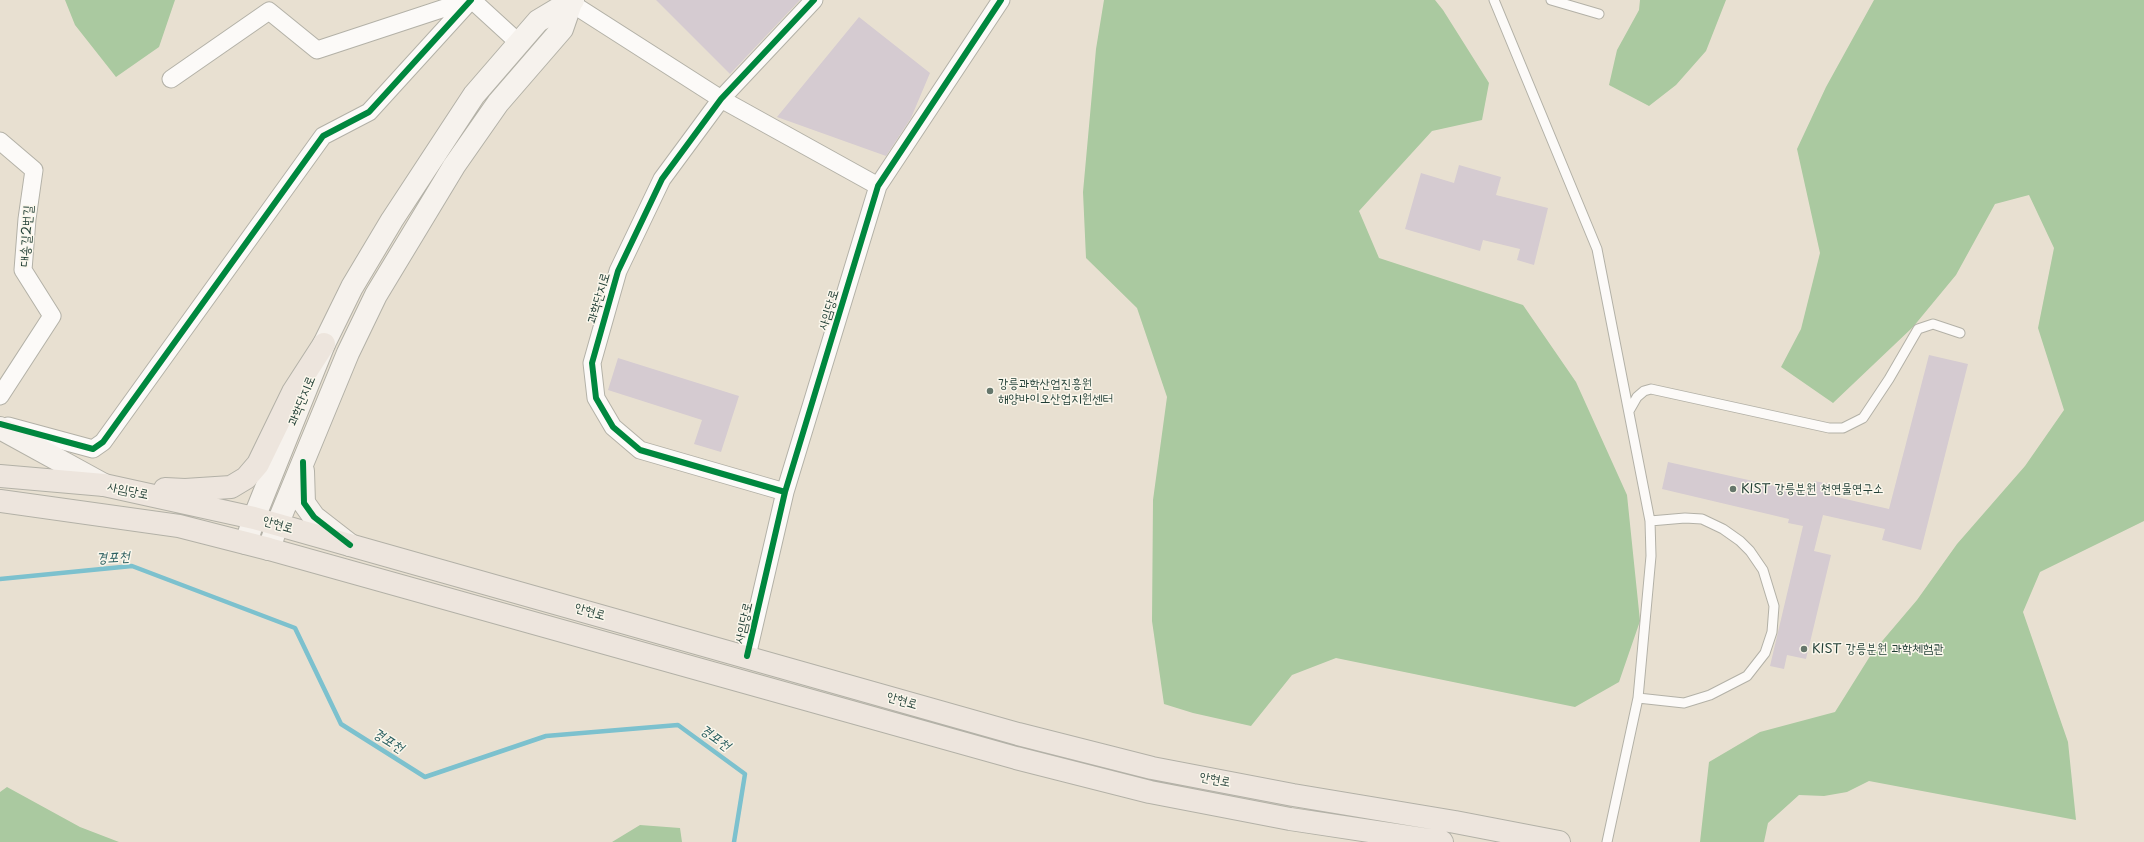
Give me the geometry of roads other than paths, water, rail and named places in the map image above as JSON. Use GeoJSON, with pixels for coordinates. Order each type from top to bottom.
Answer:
{"type":"FeatureCollection","features":[{"type":"Feature","properties":{"kind":"highway"},"geometry":{"type":"LineString","coordinates":[[104,485],[185,490],[231,487],[246,478],[258,464],[293,392],[324,344]]}},
{"type":"Feature","properties":{"kind":"highway","name":"사임당로"},"geometry":{"type":"LineString","coordinates":[[0,476],[104,485],[254,518]]}},
{"type":"Feature","properties":{"kind":"highway","name":"사임당로"},"geometry":{"type":"LineString","coordinates":[[0,501],[179,526],[246,543]]}},
{"type":"Feature","properties":{"kind":"highway","name":"안현로"},"geometry":{"type":"LineString","coordinates":[[254,518],[747,656],[1018,734],[1152,768],[1292,795],[1455,822],[1559,842]]}},
{"type":"Feature","properties":{"kind":"highway","name":"안현로"},"geometry":{"type":"LineString","coordinates":[[246,543],[1016,758],[1150,792],[1290,819],[1442,842]]}},
{"type":"Feature","properties":{"kind":"highway"},"geometry":{"type":"LineString","coordinates":[[741,681],[747,656]]}},
{"type":"Feature","properties":{"kind":"street"},"geometry":{"type":"LineString","coordinates":[[171,79],[269,6],[317,50],[471,0]]}},
{"type":"Feature","properties":{"kind":"street"},"geometry":{"type":"LineString","coordinates":[[471,0],[519,43]]}},
{"type":"Feature","properties":{"kind":"street"},"geometry":{"type":"LineString","coordinates":[[0,424],[93,449],[103,442],[323,136],[369,112],[471,0]]}},
{"type":"Feature","properties":{"kind":"street","name":"과학단지로"},"geometry":{"type":"LineString","coordinates":[[785,492],[640,450],[613,427],[596,398],[592,363],[618,271],[662,179],[721,99],[814,0]]}},
{"type":"Feature","properties":{"kind":"street","name":"사임당로"},"geometry":{"type":"LineString","coordinates":[[747,656],[785,492],[878,186],[1001,0]]}},
{"type":"Feature","properties":{"kind":"street"},"geometry":{"type":"LineString","coordinates":[[572,1],[721,99],[878,186]]}},
{"type":"Feature","properties":{"kind":"street","name":"과학단지로"},"geometry":{"type":"LineString","coordinates":[[246,543],[254,518],[324,344],[352,287],[392,220],[474,95],[538,21],[572,1]]}},
{"type":"Feature","properties":{"kind":"street","name":"과학단지로"},"geometry":{"type":"LineString","coordinates":[[269,549],[277,525],[348,353],[376,295],[454,166],[498,103],[562,29],[572,1]]}},
{"type":"Feature","properties":{"kind":"street","name":"대송길2번길"},"geometry":{"type":"LineString","coordinates":[[0,141],[34,170],[27,219],[23,270],[52,316],[0,396]]}},
{"type":"Feature","properties":{"kind":"street"},"geometry":{"type":"LineString","coordinates":[[0,428],[104,485]]}},
{"type":"Feature","properties":{"kind":"street"},"geometry":{"type":"LineString","coordinates":[[303,462],[304,502],[314,517],[350,545]]}},
{"type":"Feature","properties":{"kind":"lane"},"geometry":{"type":"LineString","coordinates":[[1494,0],[1597,249],[1650,521],[1651,556],[1638,698],[1607,842]]}},
{"type":"Feature","properties":{"kind":"lane"},"geometry":{"type":"LineString","coordinates":[[1551,0],[1600,14]]}},
{"type":"Feature","properties":{"kind":"lane"},"geometry":{"type":"LineString","coordinates":[[1629,411],[1637,397],[1644,391],[1651,389],[1829,428],[1843,428],[1863,418],[1890,379],[1918,329],[1933,324],[1960,333]]}},
{"type":"Feature","properties":{"kind":"lane"},"geometry":{"type":"LineString","coordinates":[[1638,698],[1684,703],[1710,695],[1747,676],[1765,653],[1772,632],[1774,606],[1764,570],[1750,551],[1740,541],[1723,529],[1702,519],[1685,518],[1650,521]]}},
{"type":"Feature","properties":{"kind":"waterway","name":"경포천"},"geometry":{"type":"LineString","coordinates":[[0,579],[132,566],[295,628],[341,724],[425,777],[546,736],[678,725],[745,774],[734,842]]}},
{"type":"Feature","properties":{"kind":"place","name":"강릉과학산업진흥원 해양바이오산업지원센터"},"geometry":{"type":"Point","coordinates":[990,391]}},
{"type":"Feature","properties":{"kind":"place","name":"KIST 강릉분원 천연물연구소"},"geometry":{"type":"Point","coordinates":[1733,489]}},
{"type":"Feature","properties":{"kind":"place","name":"KIST 강릉분원 과학체험관"},"geometry":{"type":"Point","coordinates":[1804,649]}}]}
